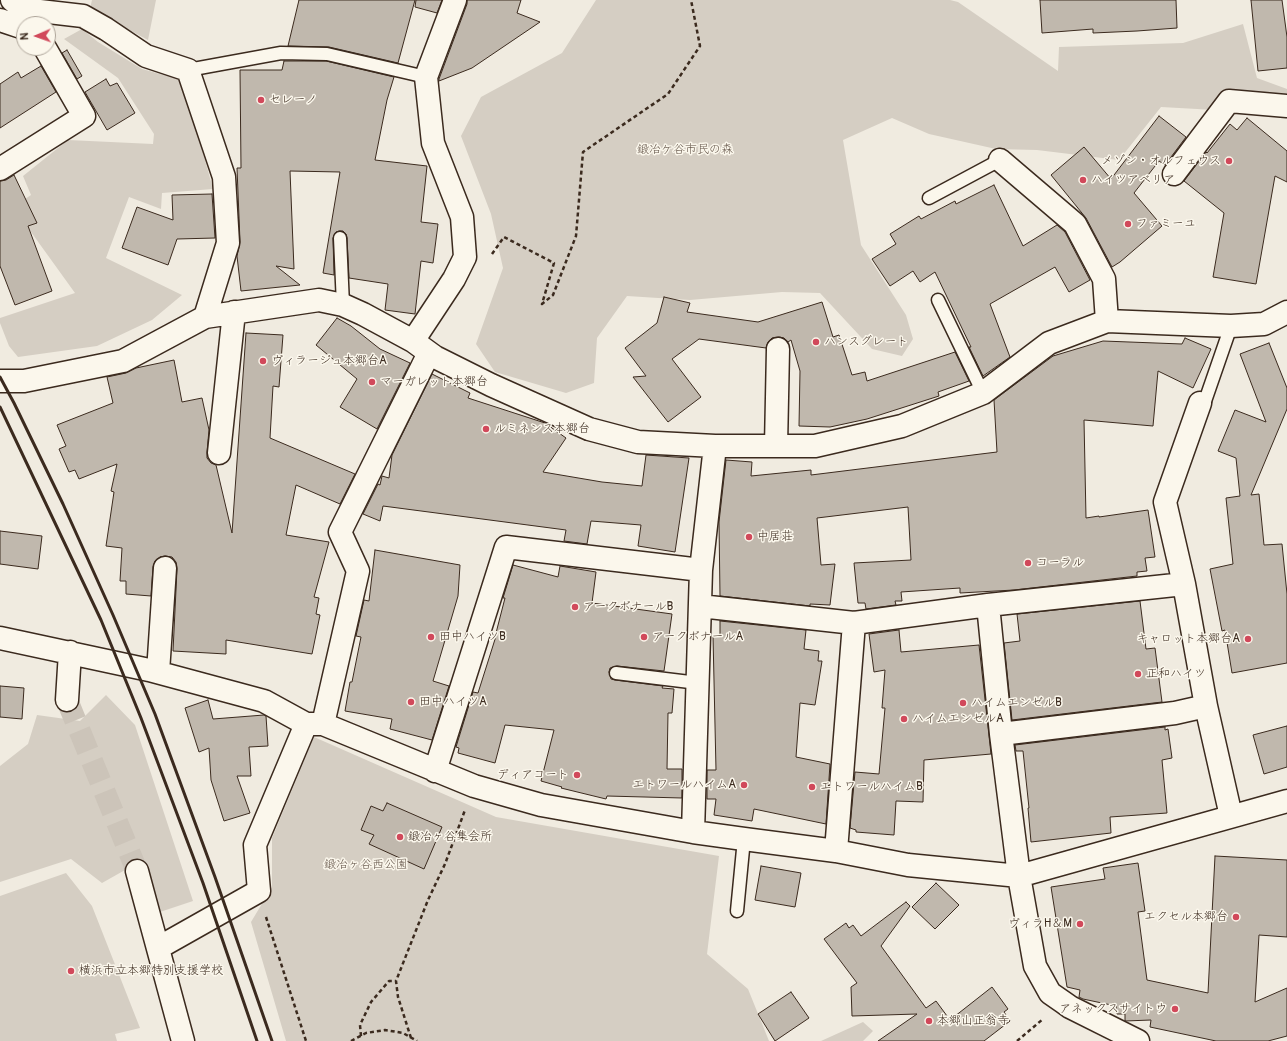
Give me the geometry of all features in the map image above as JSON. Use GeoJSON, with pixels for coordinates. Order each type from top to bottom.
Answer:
{"type":"FeatureCollection","features":[{"type":"Feature","properties":{"kind":"street"},"geometry":{"type":"LineString","coordinates":[[12,0],[23,9],[83,16],[106,29],[146,56],[188,70],[224,177],[228,243],[205,317]]}},
{"type":"Feature","properties":{"kind":"street"},"geometry":{"type":"LineString","coordinates":[[158,948],[258,891],[255,845],[315,724],[358,571],[340,532],[421,347],[465,257],[462,218],[434,143],[426,77],[455,0]]}},
{"type":"Feature","properties":{"kind":"street"},"geometry":{"type":"LineString","coordinates":[[0,20],[16,25]]}},
{"type":"Feature","properties":{"kind":"street"},"geometry":{"type":"LineString","coordinates":[[0,169],[84,116],[50,56]]}},
{"type":"Feature","properties":{"kind":"street"},"geometry":{"type":"LineString","coordinates":[[1174,174],[1229,101],[1287,106]]}},
{"type":"Feature","properties":{"kind":"street"},"geometry":{"type":"LineString","coordinates":[[1000,160],[1075,224],[1104,279],[1107,321]]}},
{"type":"Feature","properties":{"kind":"street"},"geometry":{"type":"LineString","coordinates":[[0,381],[24,380],[122,361],[205,317],[320,300],[343,305],[363,314],[421,347],[435,357],[491,385],[589,429],[638,442],[715,446],[815,446],[902,426],[983,393],[1048,343],[1107,321],[1231,326],[1264,324],[1287,312]]}},
{"type":"Feature","properties":{"kind":"street"},"geometry":{"type":"LineString","coordinates":[[219,454],[234,312]]}},
{"type":"Feature","properties":{"kind":"street"},"geometry":{"type":"LineString","coordinates":[[776,446],[778,349]]}},
{"type":"Feature","properties":{"kind":"street"},"geometry":{"type":"LineString","coordinates":[[1200,403],[1165,502],[1184,584],[1206,706],[1231,816]]}},
{"type":"Feature","properties":{"kind":"street"},"geometry":{"type":"LineString","coordinates":[[693,832],[701,570],[715,446]]}},
{"type":"Feature","properties":{"kind":"street"},"geometry":{"type":"LineString","coordinates":[[435,771],[506,546],[701,570]]}},
{"type":"Feature","properties":{"kind":"street"},"geometry":{"type":"LineString","coordinates":[[158,672],[165,568]]}},
{"type":"Feature","properties":{"kind":"street"},"geometry":{"type":"LineString","coordinates":[[700,606],[854,623],[988,605],[1184,584]]}},
{"type":"Feature","properties":{"kind":"street"},"geometry":{"type":"LineString","coordinates":[[988,605],[1001,734],[1019,876],[1035,966],[1050,993],[1070,1007],[1138,1041]]}},
{"type":"Feature","properties":{"kind":"street"},"geometry":{"type":"LineString","coordinates":[[836,851],[854,623]]}},
{"type":"Feature","properties":{"kind":"street"},"geometry":{"type":"LineString","coordinates":[[0,638],[158,672],[264,701],[315,724],[474,786],[541,805],[693,832],[836,851],[908,865],[1019,876],[1287,801]]}},
{"type":"Feature","properties":{"kind":"street"},"geometry":{"type":"LineString","coordinates":[[66,700],[70,652]]}},
{"type":"Feature","properties":{"kind":"street"},"geometry":{"type":"LineString","coordinates":[[1001,734],[1176,713],[1206,706]]}},
{"type":"Feature","properties":{"kind":"street"},"geometry":{"type":"LineString","coordinates":[[137,871],[183,1041]]}},
{"type":"Feature","properties":{"kind":"lane"},"geometry":{"type":"LineString","coordinates":[[188,70],[281,53],[327,54],[426,77]]}},
{"type":"Feature","properties":{"kind":"lane"},"geometry":{"type":"LineString","coordinates":[[929,198],[1000,160]]}},
{"type":"Feature","properties":{"kind":"lane"},"geometry":{"type":"LineString","coordinates":[[340,238],[343,305]]}},
{"type":"Feature","properties":{"kind":"lane"},"geometry":{"type":"LineString","coordinates":[[938,300],[983,393]]}},
{"type":"Feature","properties":{"kind":"lane"},"geometry":{"type":"LineString","coordinates":[[1200,403],[1204,404],[1231,326]]}},
{"type":"Feature","properties":{"kind":"lane"},"geometry":{"type":"LineString","coordinates":[[616,673],[698,683]]}},
{"type":"Feature","properties":{"kind":"lane"},"geometry":{"type":"LineString","coordinates":[[736,910],[744,839]]}},
{"type":"Feature","properties":{"kind":"path"},"geometry":{"type":"LineString","coordinates":[[465,257],[486,263],[504,237],[554,263],[542,304],[553,295],[576,236],[583,152],[668,94],[700,46],[690,0]]}},
{"type":"Feature","properties":{"kind":"path"},"geometry":{"type":"LineString","coordinates":[[411,1038],[398,997],[396,981],[428,900],[445,864],[474,786]]}},
{"type":"Feature","properties":{"kind":"path"},"geometry":{"type":"LineString","coordinates":[[258,891],[306,1041]]}},
{"type":"Feature","properties":{"kind":"path"},"geometry":{"type":"LineString","coordinates":[[361,1036],[360,1025],[370,1002],[390,981],[396,981]]}},
{"type":"Feature","properties":{"kind":"path"},"geometry":{"type":"LineString","coordinates":[[1017,1041],[1063,1002]]}},
{"type":"Feature","properties":{"kind":"path"},"geometry":{"type":"LineString","coordinates":[[351,1041],[366,1033],[385,1030],[403,1033],[417,1041]]}},
{"type":"Feature","properties":{"kind":"green space"},"geometry":{"type":"Polygon","coordinates":[[[92,0],[156,0],[148,40],[90,9],[92,0]]]}},
{"type":"Feature","properties":{"kind":"green space","name":"鍛冶ケ谷市民の森"},"geometry":{"type":"Polygon","coordinates":[[[596,0],[950,0],[958,2],[1058,71],[1059,47],[1183,43],[1243,24],[1257,78],[1287,89],[1287,114],[1161,107],[1119,160],[1037,150],[996,149],[929,134],[892,118],[843,140],[861,245],[906,315],[913,339],[902,356],[872,349],[820,293],[782,292],[690,300],[627,296],[597,338],[594,383],[566,393],[495,372],[476,344],[503,268],[491,214],[461,136],[481,97],[562,53],[596,0]]]}},
{"type":"Feature","properties":{"kind":"green space"},"geometry":{"type":"Polygon","coordinates":[[[82,29],[98,42],[142,69],[178,79],[189,102],[213,189],[162,193],[161,209],[129,197],[106,258],[182,295],[152,320],[97,346],[18,357],[9,346],[0,323],[0,318],[75,293],[13,207],[31,195],[23,176],[68,140],[153,144],[154,134],[118,78],[64,39],[82,29]]]}},
{"type":"Feature","properties":{"kind":"green space"},"geometry":{"type":"Polygon","coordinates":[[[106,695],[135,725],[193,901],[160,912],[141,861],[102,883],[71,859],[0,882],[0,766],[28,744],[37,715],[80,721],[106,695]]]}},
{"type":"Feature","properties":{"kind":"green space","name":"鍛冶ヶ谷西公園"},"geometry":{"type":"Polygon","coordinates":[[[314,737],[496,817],[719,856],[707,954],[748,989],[769,1041],[286,1041],[251,922],[272,887],[272,838],[314,737]]]}},
{"type":"Feature","properties":{"kind":"green space","name":"横浜市立本郷特別支援学校"},"geometry":{"type":"Polygon","coordinates":[[[66,873],[92,906],[140,1028],[115,1034],[117,1041],[0,1041],[0,896],[66,873]]]}},
{"type":"Feature","properties":{"kind":"green space"},"geometry":{"type":"Polygon","coordinates":[[[863,1022],[873,1031],[863,1041],[821,1041],[863,1022]]]}},
{"type":"Feature","properties":{"kind":"building"},"geometry":{"type":"Polygon","coordinates":[[[299,0],[415,0],[398,63],[329,47],[288,46],[299,0]]]}},
{"type":"Feature","properties":{"kind":"building"},"geometry":{"type":"Polygon","coordinates":[[[416,0],[442,0],[437,13],[415,7],[416,0]]]}},
{"type":"Feature","properties":{"kind":"building"},"geometry":{"type":"Polygon","coordinates":[[[467,0],[521,0],[517,13],[540,22],[472,68],[439,81],[467,4],[467,0]]]}},
{"type":"Feature","properties":{"kind":"building"},"geometry":{"type":"Polygon","coordinates":[[[1040,0],[1176,0],[1177,28],[1093,33],[1093,29],[1042,33],[1040,0]]]}},
{"type":"Feature","properties":{"kind":"building"},"geometry":{"type":"Polygon","coordinates":[[[1251,0],[1282,0],[1287,37],[1287,68],[1258,71],[1251,0]]]}},
{"type":"Feature","properties":{"kind":"building"},"geometry":{"type":"Polygon","coordinates":[[[67,50],[82,76],[77,79],[62,53],[67,50]]]}},
{"type":"Feature","properties":{"kind":"building"},"geometry":{"type":"Polygon","coordinates":[[[284,61],[326,61],[394,77],[387,100],[375,160],[427,166],[421,222],[438,224],[433,263],[421,261],[415,314],[385,310],[388,284],[349,278],[347,238],[343,231],[336,232],[333,238],[334,275],[323,273],[340,172],[290,171],[294,269],[276,266],[300,285],[241,291],[237,256],[240,242],[237,168],[241,168],[240,70],[282,70],[284,61]]]}},
{"type":"Feature","properties":{"kind":"building"},"geometry":{"type":"Polygon","coordinates":[[[41,66],[56,92],[0,128],[0,84],[18,72],[21,78],[41,66]]]}},
{"type":"Feature","properties":{"kind":"building"},"geometry":{"type":"Polygon","coordinates":[[[106,79],[110,86],[117,83],[135,113],[107,130],[85,92],[106,79]]]}},
{"type":"Feature","properties":{"kind":"building"},"geometry":{"type":"Polygon","coordinates":[[[1159,116],[1186,137],[1165,165],[1159,161],[1134,193],[1162,226],[1120,262],[1112,267],[1086,218],[1051,175],[1084,147],[1111,179],[1159,116]]]}},
{"type":"Feature","properties":{"kind":"building"},"geometry":{"type":"Polygon","coordinates":[[[1247,118],[1287,151],[1287,182],[1275,176],[1256,284],[1213,277],[1224,213],[1184,181],[1230,124],[1237,130],[1247,118]]]}},
{"type":"Feature","properties":{"kind":"building"},"geometry":{"type":"Polygon","coordinates":[[[14,175],[37,223],[28,226],[52,291],[15,305],[0,266],[0,181],[6,180],[14,175]]]}},
{"type":"Feature","properties":{"kind":"building"},"geometry":{"type":"Polygon","coordinates":[[[994,185],[1023,246],[1057,225],[1065,232],[1090,280],[1069,292],[1055,267],[990,304],[1010,357],[983,376],[969,347],[971,347],[935,272],[920,282],[913,271],[890,286],[872,259],[896,244],[890,234],[919,216],[921,219],[955,201],[956,204],[994,185]]]}},
{"type":"Feature","properties":{"kind":"building"},"geometry":{"type":"Polygon","coordinates":[[[212,194],[215,238],[177,239],[168,265],[122,248],[137,207],[173,220],[172,195],[212,194]]]}},
{"type":"Feature","properties":{"kind":"building"},"geometry":{"type":"Polygon","coordinates":[[[664,297],[690,303],[687,312],[758,322],[822,302],[833,337],[839,335],[852,375],[865,372],[867,381],[955,352],[969,381],[938,392],[939,396],[867,419],[830,427],[799,426],[800,371],[791,340],[788,342],[784,338],[772,338],[768,342],[766,348],[699,339],[672,359],[701,397],[668,422],[633,377],[646,376],[625,348],[657,323],[664,297]]]}},
{"type":"Feature","properties":{"kind":"building"},"geometry":{"type":"Polygon","coordinates":[[[337,318],[351,326],[380,349],[410,363],[377,429],[340,407],[357,379],[316,345],[337,318]]]}},
{"type":"Feature","properties":{"kind":"building"},"geometry":{"type":"Polygon","coordinates":[[[246,333],[283,335],[279,387],[273,386],[270,438],[355,474],[340,504],[296,485],[286,535],[329,542],[314,597],[319,598],[316,614],[320,615],[312,654],[226,640],[226,654],[173,651],[177,569],[176,562],[172,557],[165,556],[160,557],[155,561],[153,567],[151,596],[126,594],[126,581],[120,581],[122,548],[106,546],[114,492],[111,491],[117,464],[79,479],[75,470],[69,472],[59,449],[66,446],[57,425],[113,403],[107,377],[126,373],[136,368],[174,360],[182,402],[202,398],[209,430],[207,458],[211,463],[216,465],[232,533],[246,333]]]}},
{"type":"Feature","properties":{"kind":"building"},"geometry":{"type":"Polygon","coordinates":[[[1185,338],[1211,349],[1193,388],[1158,371],[1153,426],[1084,420],[1086,518],[1148,510],[1155,557],[1145,558],[1147,571],[1137,572],[1137,576],[1014,590],[960,593],[960,588],[901,592],[902,601],[895,601],[896,605],[866,609],[865,603],[858,603],[854,563],[911,560],[908,507],[817,518],[821,565],[835,564],[830,605],[810,604],[810,606],[720,596],[719,522],[726,460],[752,462],[751,476],[811,470],[811,475],[997,452],[994,400],[1053,356],[1103,341],[1182,344],[1185,338]]]}},
{"type":"Feature","properties":{"kind":"building"},"geometry":{"type":"Polygon","coordinates":[[[1269,343],[1287,388],[1287,409],[1251,495],[1259,494],[1264,545],[1282,544],[1287,594],[1287,663],[1232,673],[1225,630],[1222,631],[1210,569],[1233,564],[1226,498],[1240,496],[1236,458],[1218,451],[1235,410],[1266,422],[1240,354],[1269,343]]]}},
{"type":"Feature","properties":{"kind":"building"},"geometry":{"type":"Polygon","coordinates":[[[432,374],[470,393],[468,398],[545,423],[566,438],[543,472],[602,482],[642,486],[646,455],[689,458],[675,552],[638,546],[641,525],[591,521],[587,544],[564,541],[566,530],[383,506],[380,521],[363,514],[378,484],[380,485],[382,476],[389,478],[392,455],[432,374]]]}},
{"type":"Feature","properties":{"kind":"building"},"geometry":{"type":"Polygon","coordinates":[[[0,531],[42,536],[38,569],[0,564],[0,531]]]}},
{"type":"Feature","properties":{"kind":"building"},"geometry":{"type":"Polygon","coordinates":[[[375,550],[460,565],[458,596],[433,681],[449,686],[432,740],[390,729],[392,719],[345,711],[350,682],[352,682],[361,637],[356,636],[364,600],[369,601],[375,550]]]}},
{"type":"Feature","properties":{"kind":"building"},"geometry":{"type":"Polygon","coordinates":[[[513,565],[558,577],[560,566],[596,572],[592,603],[672,614],[664,671],[617,666],[610,668],[609,672],[611,679],[663,686],[662,688],[674,689],[672,713],[668,713],[667,769],[682,769],[682,798],[607,796],[606,799],[561,788],[562,787],[541,781],[554,730],[505,725],[495,763],[458,753],[459,748],[456,747],[473,692],[478,693],[497,633],[505,598],[503,598],[513,565]]]}},
{"type":"Feature","properties":{"kind":"building"},"geometry":{"type":"Polygon","coordinates":[[[1140,601],[1146,649],[1155,648],[1162,702],[1012,720],[1004,643],[1020,641],[1017,614],[1140,601]]]}},
{"type":"Feature","properties":{"kind":"building"},"geometry":{"type":"Polygon","coordinates":[[[720,621],[806,630],[804,649],[819,651],[818,661],[822,661],[815,705],[800,703],[796,757],[830,764],[826,824],[754,809],[752,821],[714,815],[716,799],[707,799],[707,770],[716,770],[713,636],[720,636],[720,621]]]}},
{"type":"Feature","properties":{"kind":"building"},"geometry":{"type":"Polygon","coordinates":[[[899,630],[901,652],[979,645],[991,754],[924,760],[923,802],[896,801],[894,835],[856,832],[856,830],[850,828],[855,772],[879,774],[885,708],[882,708],[885,670],[874,672],[869,634],[899,630]]]}},
{"type":"Feature","properties":{"kind":"building"},"geometry":{"type":"Polygon","coordinates":[[[0,686],[24,688],[22,719],[0,717],[0,686]]]}},
{"type":"Feature","properties":{"kind":"building"},"geometry":{"type":"Polygon","coordinates":[[[208,700],[213,719],[266,716],[268,746],[249,747],[251,776],[237,776],[250,813],[224,821],[211,780],[209,748],[199,752],[185,708],[208,700]]]}},
{"type":"Feature","properties":{"kind":"building"},"geometry":{"type":"Polygon","coordinates":[[[1287,726],[1287,767],[1264,774],[1253,735],[1287,726]]]}},
{"type":"Feature","properties":{"kind":"building"},"geometry":{"type":"Polygon","coordinates":[[[1165,727],[1165,730],[1168,729],[1172,758],[1162,760],[1167,813],[1110,817],[1111,833],[1031,842],[1023,751],[1016,751],[1015,745],[1165,727]]]}},
{"type":"Feature","properties":{"kind":"building"},"geometry":{"type":"Polygon","coordinates":[[[387,803],[442,827],[424,869],[369,844],[374,835],[361,830],[371,806],[383,811],[387,803]]]}},
{"type":"Feature","properties":{"kind":"building"},"geometry":{"type":"Polygon","coordinates":[[[1215,856],[1287,860],[1287,937],[1259,935],[1255,1002],[1287,988],[1287,1036],[1268,1041],[1216,1041],[1150,1027],[1151,1020],[1125,1021],[1125,1014],[1117,1014],[1116,1006],[1083,999],[1079,997],[1080,990],[1067,987],[1051,887],[1105,879],[1103,868],[1138,863],[1145,911],[1138,912],[1147,980],[1208,993],[1215,856]]]}},
{"type":"Feature","properties":{"kind":"building"},"geometry":{"type":"Polygon","coordinates":[[[761,866],[801,873],[795,907],[755,900],[761,866]]]}},
{"type":"Feature","properties":{"kind":"building"},"geometry":{"type":"Polygon","coordinates":[[[936,883],[959,905],[935,929],[912,907],[936,883]]]}},
{"type":"Feature","properties":{"kind":"building"},"geometry":{"type":"Polygon","coordinates":[[[906,902],[910,906],[881,946],[926,1008],[936,1001],[950,1020],[992,987],[1008,1009],[1004,1012],[1010,1021],[984,1041],[878,1041],[917,1014],[852,1016],[851,987],[857,983],[824,939],[846,923],[849,928],[853,925],[861,936],[906,902]]]}},
{"type":"Feature","properties":{"kind":"building"},"geometry":{"type":"Polygon","coordinates":[[[791,992],[809,1018],[775,1041],[758,1014],[791,992]]]}},
{"type":"Feature","properties":{"kind":"tunnel"},"geometry":{"type":"LineString","coordinates":[[67,700],[137,871]]}},
{"type":"Feature","properties":{"kind":"railway"},"geometry":{"type":"LineString","coordinates":[[0,377],[63,504],[113,615],[155,714],[215,877],[272,1041]]}},
{"type":"Feature","properties":{"kind":"railway"},"geometry":{"type":"LineString","coordinates":[[0,407],[101,620],[141,718],[203,883],[257,1041]]}},
{"type":"Feature","properties":{"kind":"place","name":"セレーノ"},"geometry":{"type":"Point","coordinates":[261,100]}},
{"type":"Feature","properties":{"kind":"place","name":"メゾン・オルフェウス"},"geometry":{"type":"Point","coordinates":[1229,161]}},
{"type":"Feature","properties":{"kind":"place","name":"ハイツアベリア"},"geometry":{"type":"Point","coordinates":[1083,180]}},
{"type":"Feature","properties":{"kind":"place","name":"ファミーユ"},"geometry":{"type":"Point","coordinates":[1128,224]}},
{"type":"Feature","properties":{"kind":"place","name":"ハンスグレート"},"geometry":{"type":"Point","coordinates":[816,342]}},
{"type":"Feature","properties":{"kind":"place","name":"ヴィラージュ本郷台A"},"geometry":{"type":"Point","coordinates":[263,361]}},
{"type":"Feature","properties":{"kind":"place","name":"マーガレット本郷台"},"geometry":{"type":"Point","coordinates":[372,382]}},
{"type":"Feature","properties":{"kind":"place","name":"ルミネンス本郷台"},"geometry":{"type":"Point","coordinates":[486,429]}},
{"type":"Feature","properties":{"kind":"place","name":"中居荘"},"geometry":{"type":"Point","coordinates":[749,537]}},
{"type":"Feature","properties":{"kind":"place","name":"コーラル"},"geometry":{"type":"Point","coordinates":[1028,563]}},
{"type":"Feature","properties":{"kind":"place","name":"アークボナールB"},"geometry":{"type":"Point","coordinates":[575,607]}},
{"type":"Feature","properties":{"kind":"place","name":"田中ハイツB"},"geometry":{"type":"Point","coordinates":[431,637]}},
{"type":"Feature","properties":{"kind":"place","name":"アークボナールA"},"geometry":{"type":"Point","coordinates":[644,637]}},
{"type":"Feature","properties":{"kind":"place","name":"キャロット本郷台A"},"geometry":{"type":"Point","coordinates":[1248,639]}},
{"type":"Feature","properties":{"kind":"place","name":"正和ハイツ"},"geometry":{"type":"Point","coordinates":[1138,674]}},
{"type":"Feature","properties":{"kind":"place","name":"田中ハイツA"},"geometry":{"type":"Point","coordinates":[411,702]}},
{"type":"Feature","properties":{"kind":"place","name":"ハイムエンゼルB"},"geometry":{"type":"Point","coordinates":[963,703]}},
{"type":"Feature","properties":{"kind":"place","name":"ハイムエンゼルA"},"geometry":{"type":"Point","coordinates":[904,719]}},
{"type":"Feature","properties":{"kind":"place","name":"ディアコート"},"geometry":{"type":"Point","coordinates":[577,775]}},
{"type":"Feature","properties":{"kind":"place","name":"エトワールハイムA"},"geometry":{"type":"Point","coordinates":[744,785]}},
{"type":"Feature","properties":{"kind":"place","name":"エトワールハイムB"},"geometry":{"type":"Point","coordinates":[812,787]}},
{"type":"Feature","properties":{"kind":"place","name":"鍛冶ヶ谷集会所"},"geometry":{"type":"Point","coordinates":[400,837]}},
{"type":"Feature","properties":{"kind":"place","name":"エクセル本郷台"},"geometry":{"type":"Point","coordinates":[1236,917]}},
{"type":"Feature","properties":{"kind":"place","name":"ヴィラH＆M"},"geometry":{"type":"Point","coordinates":[1080,924]}},
{"type":"Feature","properties":{"kind":"place","name":"横浜市立本郷特別支援学校"},"geometry":{"type":"Point","coordinates":[71,971]}},
{"type":"Feature","properties":{"kind":"place","name":"アネックスサイトウ"},"geometry":{"type":"Point","coordinates":[1175,1009]}},
{"type":"Feature","properties":{"kind":"place","name":"本郷山正翁寺"},"geometry":{"type":"Point","coordinates":[929,1021]}}]}
